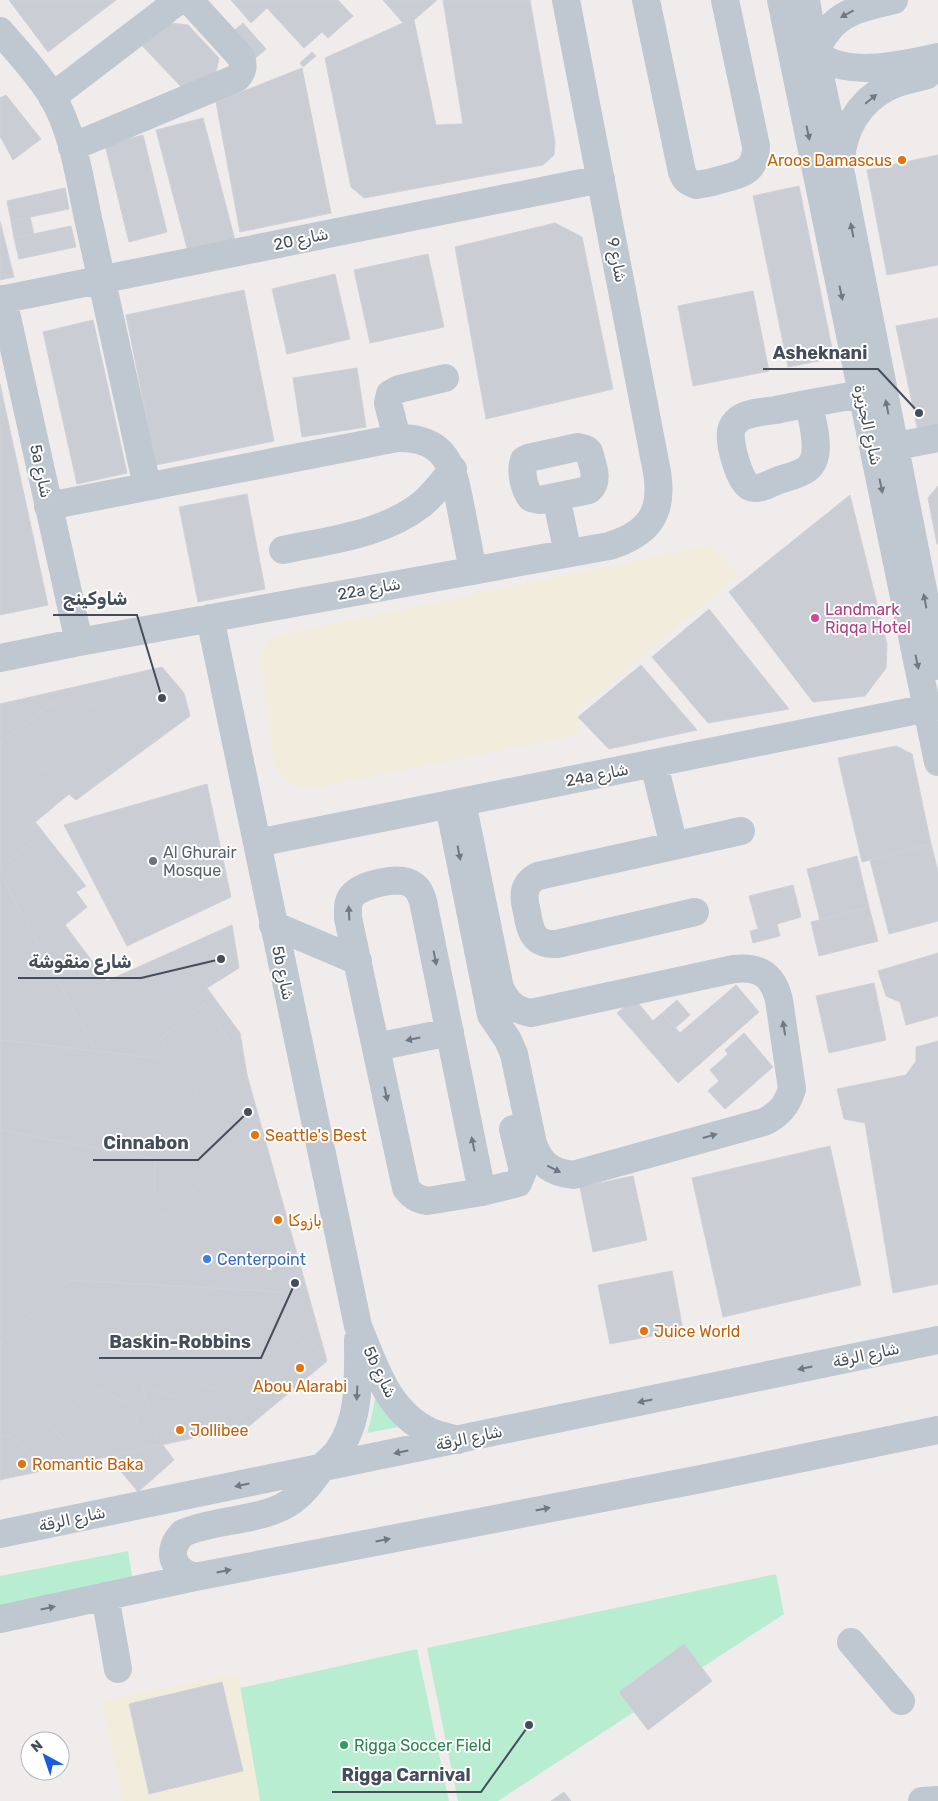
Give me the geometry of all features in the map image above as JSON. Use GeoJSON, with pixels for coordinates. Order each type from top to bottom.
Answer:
{"type":"FeatureCollection","features":[{"type":"Feature","properties":{"kind":"street"},"geometry":{"type":"LineString","coordinates":[[52,97],[179,0]]}},
{"type":"Feature","properties":{"kind":"street"},"geometry":{"type":"LineString","coordinates":[[72,147],[238,78],[242,72],[243,64],[241,57],[189,0]]}},
{"type":"Feature","properties":{"kind":"street","name":"شارع 9"},"geometry":{"type":"LineString","coordinates":[[566,0],[660,488],[658,504],[652,520]]}},
{"type":"Feature","properties":{"kind":"street"},"geometry":{"type":"LineString","coordinates":[[646,0],[682,172],[684,178],[689,183],[696,185],[739,176],[753,164],[756,156],[756,146],[725,0]]}},
{"type":"Feature","properties":{"kind":"street","name":"شارع الجزيرة"},"geometry":{"type":"LineString","coordinates":[[781,0],[862,394],[884,448],[938,666]]}},
{"type":"Feature","properties":{"kind":"street"},"geometry":{"type":"LineString","coordinates":[[793,0],[803,36],[815,53],[841,64],[871,68],[900,65],[938,57]]}},
{"type":"Feature","properties":{"kind":"street","name":"شارع الجزيرة"},"geometry":{"type":"LineString","coordinates":[[806,0],[815,53],[841,174],[884,448],[932,707],[938,762]]}},
{"type":"Feature","properties":{"kind":"street"},"geometry":{"type":"LineString","coordinates":[[800,93],[815,53],[827,30],[846,14],[860,8],[894,0]]}},
{"type":"Feature","properties":{"kind":"street"},"geometry":{"type":"LineString","coordinates":[[0,31],[37,75],[52,97],[64,121],[72,147],[147,486]]}},
{"type":"Feature","properties":{"kind":"street"},"geometry":{"type":"LineString","coordinates":[[841,174],[842,148],[850,123],[865,103],[886,87],[938,73]]}},
{"type":"Feature","properties":{"kind":"street","name":"شارع 20"},"geometry":{"type":"LineString","coordinates":[[1,299],[601,179]]}},
{"type":"Feature","properties":{"kind":"street","name":"5a شارع"},"geometry":{"type":"LineString","coordinates":[[1,299],[78,642]]}},
{"type":"Feature","properties":{"kind":"street"},"geometry":{"type":"LineString","coordinates":[[397,438],[388,403],[390,394],[399,388],[445,378]]}},
{"type":"Feature","properties":{"kind":"street"},"geometry":{"type":"LineString","coordinates":[[809,404],[862,394]]}},
{"type":"Feature","properties":{"kind":"street"},"geometry":{"type":"LineString","coordinates":[[48,506],[397,438],[410,438],[428,443],[442,454],[453,469],[473,571]]}},
{"type":"Feature","properties":{"kind":"street"},"geometry":{"type":"LineString","coordinates":[[884,448],[938,438]]}},
{"type":"Feature","properties":{"kind":"street"},"geometry":{"type":"LineString","coordinates":[[283,550],[382,527],[403,517],[422,504],[439,488],[453,469]]}},
{"type":"Feature","properties":{"kind":"street"},"geometry":{"type":"LineString","coordinates":[[556,497],[568,553]]}},
{"type":"Feature","properties":{"kind":"street","name":"22a شارع"},"geometry":{"type":"LineString","coordinates":[[0,658],[78,642],[473,571],[625,541],[640,532],[652,520]]}},
{"type":"Feature","properties":{"kind":"street","name":"5b شارع"},"geometry":{"type":"LineString","coordinates":[[210,618],[358,1326],[390,1398],[408,1418],[431,1432],[458,1440]]}},
{"type":"Feature","properties":{"kind":"street","name":"24a شارع"},"geometry":{"type":"LineString","coordinates":[[257,844],[932,707]]}},
{"type":"Feature","properties":{"kind":"street"},"geometry":{"type":"LineString","coordinates":[[654,764],[674,846]]}},
{"type":"Feature","properties":{"kind":"street"},"geometry":{"type":"LineString","coordinates":[[456,804],[497,1057],[523,1171],[521,1179],[514,1185],[482,1192],[427,1201],[411,1195],[406,1188],[347,907],[351,897],[359,889],[392,881],[403,880],[412,884],[420,892],[424,901],[482,1192]]}},
{"type":"Feature","properties":{"kind":"street"},"geometry":{"type":"LineString","coordinates":[[456,804],[500,988],[504,998],[512,1006],[521,1011],[531,1013],[734,969],[747,968],[759,971],[769,978],[776,988],[791,1077],[790,1094],[783,1109],[774,1117],[764,1122],[573,1175],[556,1172],[543,1163],[537,1154],[514,1054],[508,1040],[491,1015]]}},
{"type":"Feature","properties":{"kind":"street"},"geometry":{"type":"LineString","coordinates":[[695,912],[557,944],[549,944],[541,942],[530,929],[524,891],[532,879],[538,876],[740,831]]}},
{"type":"Feature","properties":{"kind":"street"},"geometry":{"type":"LineString","coordinates":[[273,925],[358,961]]}},
{"type":"Feature","properties":{"kind":"street"},"geometry":{"type":"LineString","coordinates":[[376,1047],[450,1032]]}},
{"type":"Feature","properties":{"kind":"street","name":"5b شارع"},"geometry":{"type":"LineString","coordinates":[[195,1576],[185,1574],[173,1559],[173,1549],[176,1540],[183,1533],[192,1529],[282,1507],[298,1497],[310,1485],[320,1468],[338,1451],[350,1429],[357,1404],[358,1326]]}},
{"type":"Feature","properties":{"kind":"street","name":"شارع الرقة"},"geometry":{"type":"LineString","coordinates":[[0,1534],[938,1340]]}},
{"type":"Feature","properties":{"kind":"street"},"geometry":{"type":"LineString","coordinates":[[0,1619],[195,1576],[701,1479],[938,1430]]}},
{"type":"Feature","properties":{"kind":"street"},"geometry":{"type":"LineString","coordinates":[[105,1596],[118,1669]]}},
{"type":"Feature","properties":{"kind":"street"},"geometry":{"type":"LineString","coordinates":[[851,1642],[901,1701]]}},
{"type":"Feature","properties":{"kind":"street"},"geometry":{"type":"LineString","coordinates":[[922,1801],[938,1800]]}},
{"type":"Feature","properties":{"kind":"green space"},"geometry":{"type":"Polygon","coordinates":[[[375,1398],[388,1416],[399,1427],[367,1433],[375,1398]]]}},
{"type":"Feature","properties":{"kind":"green space"},"geometry":{"type":"Polygon","coordinates":[[[128,1551],[133,1581],[0,1609],[0,1576],[128,1551]]]}},
{"type":"Feature","properties":{"kind":"green space"},"geometry":{"type":"Polygon","coordinates":[[[776,1574],[784,1614],[498,1801],[458,1801],[427,1648],[776,1574]]]}},
{"type":"Feature","properties":{"kind":"green space","name":"Rigga Soccer Field"},"geometry":{"type":"Polygon","coordinates":[[[417,1649],[449,1801],[260,1801],[240,1688],[417,1649]]]}},
{"type":"Feature","properties":{"kind":"sand"},"geometry":{"type":"Polygon","coordinates":[[[711,545],[738,575],[576,712],[581,734],[315,788],[302,787],[287,781],[275,766],[260,658],[266,645],[276,636],[711,545]]]}},
{"type":"Feature","properties":{"kind":"sand"},"geometry":{"type":"Polygon","coordinates":[[[238,1674],[260,1801],[122,1801],[102,1701],[238,1674]]]}},
{"type":"Feature","properties":{"kind":"building"},"geometry":{"type":"Polygon","coordinates":[[[9,0],[116,0],[48,52],[9,0]]]}},
{"type":"Feature","properties":{"kind":"building"},"geometry":{"type":"Polygon","coordinates":[[[231,0],[338,0],[353,16],[328,38],[322,32],[304,48],[267,8],[251,23],[231,0]]]}},
{"type":"Feature","properties":{"kind":"building"},"geometry":{"type":"Polygon","coordinates":[[[383,0],[437,0],[414,20],[436,125],[463,124],[443,0],[530,0],[555,142],[554,155],[543,165],[364,198],[351,187],[325,58],[403,23],[383,0]]]}},
{"type":"Feature","properties":{"kind":"building"},"geometry":{"type":"Polygon","coordinates":[[[171,23],[188,25],[219,58],[215,77],[184,90],[136,39],[171,23]]]}},
{"type":"Feature","properties":{"kind":"building"},"geometry":{"type":"Polygon","coordinates":[[[243,23],[266,49],[251,62],[229,35],[243,23]]]}},
{"type":"Feature","properties":{"kind":"building"},"geometry":{"type":"Polygon","coordinates":[[[312,52],[316,56],[303,67],[300,63],[312,52]]]}},
{"type":"Feature","properties":{"kind":"building"},"geometry":{"type":"Polygon","coordinates":[[[302,68],[331,213],[240,232],[216,102],[302,68]]]}},
{"type":"Feature","properties":{"kind":"building"},"geometry":{"type":"Polygon","coordinates":[[[6,95],[41,139],[13,160],[0,136],[0,98],[6,95]]]}},
{"type":"Feature","properties":{"kind":"building"},"geometry":{"type":"Polygon","coordinates":[[[203,118],[236,244],[189,256],[156,130],[203,118]]]}},
{"type":"Feature","properties":{"kind":"building"},"geometry":{"type":"Polygon","coordinates":[[[143,135],[167,232],[129,242],[105,145],[143,135]]]}},
{"type":"Feature","properties":{"kind":"building"},"geometry":{"type":"Polygon","coordinates":[[[938,155],[938,265],[887,275],[867,170],[938,155]]]}},
{"type":"Feature","properties":{"kind":"building"},"geometry":{"type":"Polygon","coordinates":[[[799,186],[834,358],[788,367],[753,196],[799,186]]]}},
{"type":"Feature","properties":{"kind":"building"},"geometry":{"type":"Polygon","coordinates":[[[65,188],[69,209],[11,221],[7,201],[65,188]]]}},
{"type":"Feature","properties":{"kind":"building"},"geometry":{"type":"Polygon","coordinates":[[[30,217],[34,234],[14,238],[11,221],[30,217]]]}},
{"type":"Feature","properties":{"kind":"building"},"geometry":{"type":"Polygon","coordinates":[[[0,221],[14,277],[0,280],[0,221]]]}},
{"type":"Feature","properties":{"kind":"building"},"geometry":{"type":"Polygon","coordinates":[[[555,223],[582,237],[613,389],[486,419],[455,247],[555,223]]]}},
{"type":"Feature","properties":{"kind":"building"},"geometry":{"type":"Polygon","coordinates":[[[71,226],[76,247],[19,259],[14,238],[71,226]]]}},
{"type":"Feature","properties":{"kind":"building"},"geometry":{"type":"Polygon","coordinates":[[[428,254],[444,327],[370,343],[354,270],[428,254]]]}},
{"type":"Feature","properties":{"kind":"building"},"geometry":{"type":"Polygon","coordinates":[[[335,274],[350,339],[287,354],[272,289],[335,274]]]}},
{"type":"Feature","properties":{"kind":"building"},"geometry":{"type":"Polygon","coordinates":[[[244,290],[274,441],[156,465],[126,315],[244,290]]]}},
{"type":"Feature","properties":{"kind":"building"},"geometry":{"type":"Polygon","coordinates":[[[753,291],[769,371],[693,386],[678,306],[753,291]]]}},
{"type":"Feature","properties":{"kind":"building"},"geometry":{"type":"Polygon","coordinates":[[[938,318],[938,428],[918,432],[896,326],[938,318]]]}},
{"type":"Feature","properties":{"kind":"building"},"geometry":{"type":"Polygon","coordinates":[[[93,320],[127,473],[77,484],[43,332],[93,320]]]}},
{"type":"Feature","properties":{"kind":"building"},"geometry":{"type":"Polygon","coordinates":[[[357,368],[366,427],[302,437],[293,378],[357,368]]]}},
{"type":"Feature","properties":{"kind":"building"},"geometry":{"type":"Polygon","coordinates":[[[0,384],[48,605],[0,615],[0,384]]]}},
{"type":"Feature","properties":{"kind":"building"},"geometry":{"type":"Polygon","coordinates":[[[938,486],[938,544],[937,544],[928,498],[938,486]]]}},
{"type":"Feature","properties":{"kind":"building"},"geometry":{"type":"Polygon","coordinates":[[[247,494],[265,589],[198,602],[179,507],[247,494]]]}},
{"type":"Feature","properties":{"kind":"building","name":"Landmark Riqqa Hotel"},"geometry":{"type":"Polygon","coordinates":[[[850,495],[887,644],[886,668],[865,696],[813,702],[729,592],[850,495]]]}},
{"type":"Feature","properties":{"kind":"building"},"geometry":{"type":"Polygon","coordinates":[[[709,609],[789,709],[708,723],[652,657],[709,609]]]}},
{"type":"Feature","properties":{"kind":"building"},"geometry":{"type":"Polygon","coordinates":[[[641,665],[697,730],[609,749],[578,717],[641,665]]]}},
{"type":"Feature","properties":{"kind":"building"},"geometry":{"type":"Polygon","coordinates":[[[162,667],[184,693],[190,716],[76,800],[69,794],[35,822],[86,886],[76,892],[87,907],[65,925],[107,981],[232,925],[239,968],[207,988],[240,1033],[247,1075],[327,1361],[249,1426],[0,1480],[0,704],[162,667]]]}},
{"type":"Feature","properties":{"kind":"building"},"geometry":{"type":"Polygon","coordinates":[[[113,692],[125,707],[137,698],[166,732],[76,800],[43,768],[29,781],[51,809],[35,822],[44,833],[0,867],[0,744],[53,702],[61,714],[84,697],[90,706],[113,692]]]}},
{"type":"Feature","properties":{"kind":"building"},"geometry":{"type":"Polygon","coordinates":[[[896,746],[912,754],[931,844],[862,862],[838,758],[896,746]]]}},
{"type":"Feature","properties":{"kind":"building","name":"Al Ghurair Mosque"},"geometry":{"type":"Polygon","coordinates":[[[207,784],[231,897],[127,946],[64,825],[207,784]]]}},
{"type":"Feature","properties":{"kind":"building"},"geometry":{"type":"Polygon","coordinates":[[[931,844],[938,871],[938,921],[889,934],[870,860],[931,844]]]}},
{"type":"Feature","properties":{"kind":"building"},"geometry":{"type":"Polygon","coordinates":[[[857,856],[869,907],[820,920],[807,869],[857,856]]]}},
{"type":"Feature","properties":{"kind":"building"},"geometry":{"type":"Polygon","coordinates":[[[0,874],[96,1051],[0,1040],[0,874]]]}},
{"type":"Feature","properties":{"kind":"building"},"geometry":{"type":"Polygon","coordinates":[[[793,885],[801,917],[777,924],[780,936],[753,943],[750,931],[758,929],[749,896],[793,885]]]}},
{"type":"Feature","properties":{"kind":"building"},"geometry":{"type":"Polygon","coordinates":[[[869,907],[878,941],[819,956],[811,922],[869,907]]]}},
{"type":"Feature","properties":{"kind":"building"},"geometry":{"type":"Polygon","coordinates":[[[938,953],[938,1016],[906,1025],[900,1002],[886,996],[878,971],[938,953]]]}},
{"type":"Feature","properties":{"kind":"building"},"geometry":{"type":"Polygon","coordinates":[[[874,983],[886,1040],[829,1053],[816,996],[874,983]]]}},
{"type":"Feature","properties":{"kind":"building"},"geometry":{"type":"Polygon","coordinates":[[[736,985],[759,1012],[678,1083],[617,1013],[634,998],[653,1021],[662,1013],[680,1033],[736,985]]]}},
{"type":"Feature","properties":{"kind":"building"},"geometry":{"type":"Polygon","coordinates":[[[677,1000],[690,1015],[675,1028],[662,1013],[677,1000]]]}},
{"type":"Feature","properties":{"kind":"building"},"geometry":{"type":"Polygon","coordinates":[[[204,1004],[233,1046],[203,1073],[196,1093],[245,1147],[163,1216],[148,1200],[154,1195],[155,1159],[0,1130],[0,1040],[156,1058],[169,1052],[161,1038],[204,1004]]]}},
{"type":"Feature","properties":{"kind":"building"},"geometry":{"type":"Polygon","coordinates":[[[744,1033],[773,1067],[725,1109],[708,1091],[719,1081],[710,1070],[728,1054],[725,1050],[744,1033]]]}},
{"type":"Feature","properties":{"kind":"building"},"geometry":{"type":"Polygon","coordinates":[[[938,1041],[938,1284],[893,1293],[865,1123],[844,1119],[837,1089],[906,1075],[916,1061],[916,1047],[938,1041]]]}},
{"type":"Feature","properties":{"kind":"building"},"geometry":{"type":"Polygon","coordinates":[[[830,1146],[861,1285],[723,1317],[692,1178],[830,1146]]]}},
{"type":"Feature","properties":{"kind":"building"},"geometry":{"type":"Polygon","coordinates":[[[633,1176],[647,1240],[593,1252],[580,1187],[633,1176]]]}},
{"type":"Feature","properties":{"kind":"building"},"geometry":{"type":"Polygon","coordinates":[[[672,1271],[683,1330],[610,1344],[598,1285],[672,1271]]]}},
{"type":"Feature","properties":{"kind":"building"},"geometry":{"type":"Polygon","coordinates":[[[68,1280],[284,1292],[295,1308],[282,1318],[307,1349],[314,1344],[327,1361],[249,1426],[219,1391],[199,1383],[178,1398],[143,1388],[157,1437],[174,1460],[138,1492],[104,1451],[138,1421],[132,1404],[94,1389],[50,1426],[65,1441],[36,1461],[10,1435],[0,1436],[0,1345],[68,1280]]]}},
{"type":"Feature","properties":{"kind":"building"},"geometry":{"type":"Polygon","coordinates":[[[684,1644],[712,1681],[648,1730],[619,1692],[684,1644]]]}},
{"type":"Feature","properties":{"kind":"building"},"geometry":{"type":"Polygon","coordinates":[[[222,1682],[243,1771],[149,1794],[129,1704],[222,1682]]]}},
{"type":"Feature","properties":{"kind":"building"},"geometry":{"type":"Polygon","coordinates":[[[564,1792],[571,1801],[551,1801],[564,1792]]]}},
{"type":"Feature","properties":{"kind":"place","name":"Aroos Damascus"},"geometry":{"type":"Point","coordinates":[902,160]}},
{"type":"Feature","properties":{"kind":"place","name":"Asheknani"},"geometry":{"type":"Point","coordinates":[919,413]}},
{"type":"Feature","properties":{"kind":"place","name":"Landmark Riqqa Hotel"},"geometry":{"type":"Point","coordinates":[815,618]}},
{"type":"Feature","properties":{"kind":"place","name":"شاوكينج"},"geometry":{"type":"Point","coordinates":[162,698]}},
{"type":"Feature","properties":{"kind":"place","name":"Al Ghurair Mosque"},"geometry":{"type":"Point","coordinates":[153,861]}},
{"type":"Feature","properties":{"kind":"place","name":"شارع منقوشة"},"geometry":{"type":"Point","coordinates":[221,959]}},
{"type":"Feature","properties":{"kind":"place","name":"Cinnabon"},"geometry":{"type":"Point","coordinates":[248,1112]}},
{"type":"Feature","properties":{"kind":"place","name":"Seattle's Best"},"geometry":{"type":"Point","coordinates":[255,1135]}},
{"type":"Feature","properties":{"kind":"place","name":"بازوكا"},"geometry":{"type":"Point","coordinates":[278,1220]}},
{"type":"Feature","properties":{"kind":"place","name":"Centerpoint"},"geometry":{"type":"Point","coordinates":[207,1259]}},
{"type":"Feature","properties":{"kind":"place","name":"Baskin-Robbins"},"geometry":{"type":"Point","coordinates":[295,1283]}},
{"type":"Feature","properties":{"kind":"place","name":"Juice World"},"geometry":{"type":"Point","coordinates":[644,1331]}},
{"type":"Feature","properties":{"kind":"place","name":"Abou Alarabi"},"geometry":{"type":"Point","coordinates":[300,1368]}},
{"type":"Feature","properties":{"kind":"place","name":"Jollibee"},"geometry":{"type":"Point","coordinates":[180,1430]}},
{"type":"Feature","properties":{"kind":"place","name":"Romantic Baka"},"geometry":{"type":"Point","coordinates":[22,1464]}},
{"type":"Feature","properties":{"kind":"place","name":"Rigga Carnival"},"geometry":{"type":"Point","coordinates":[529,1725]}},
{"type":"Feature","properties":{"kind":"place","name":"Rigga Soccer Field"},"geometry":{"type":"Point","coordinates":[344,1745]}}]}
